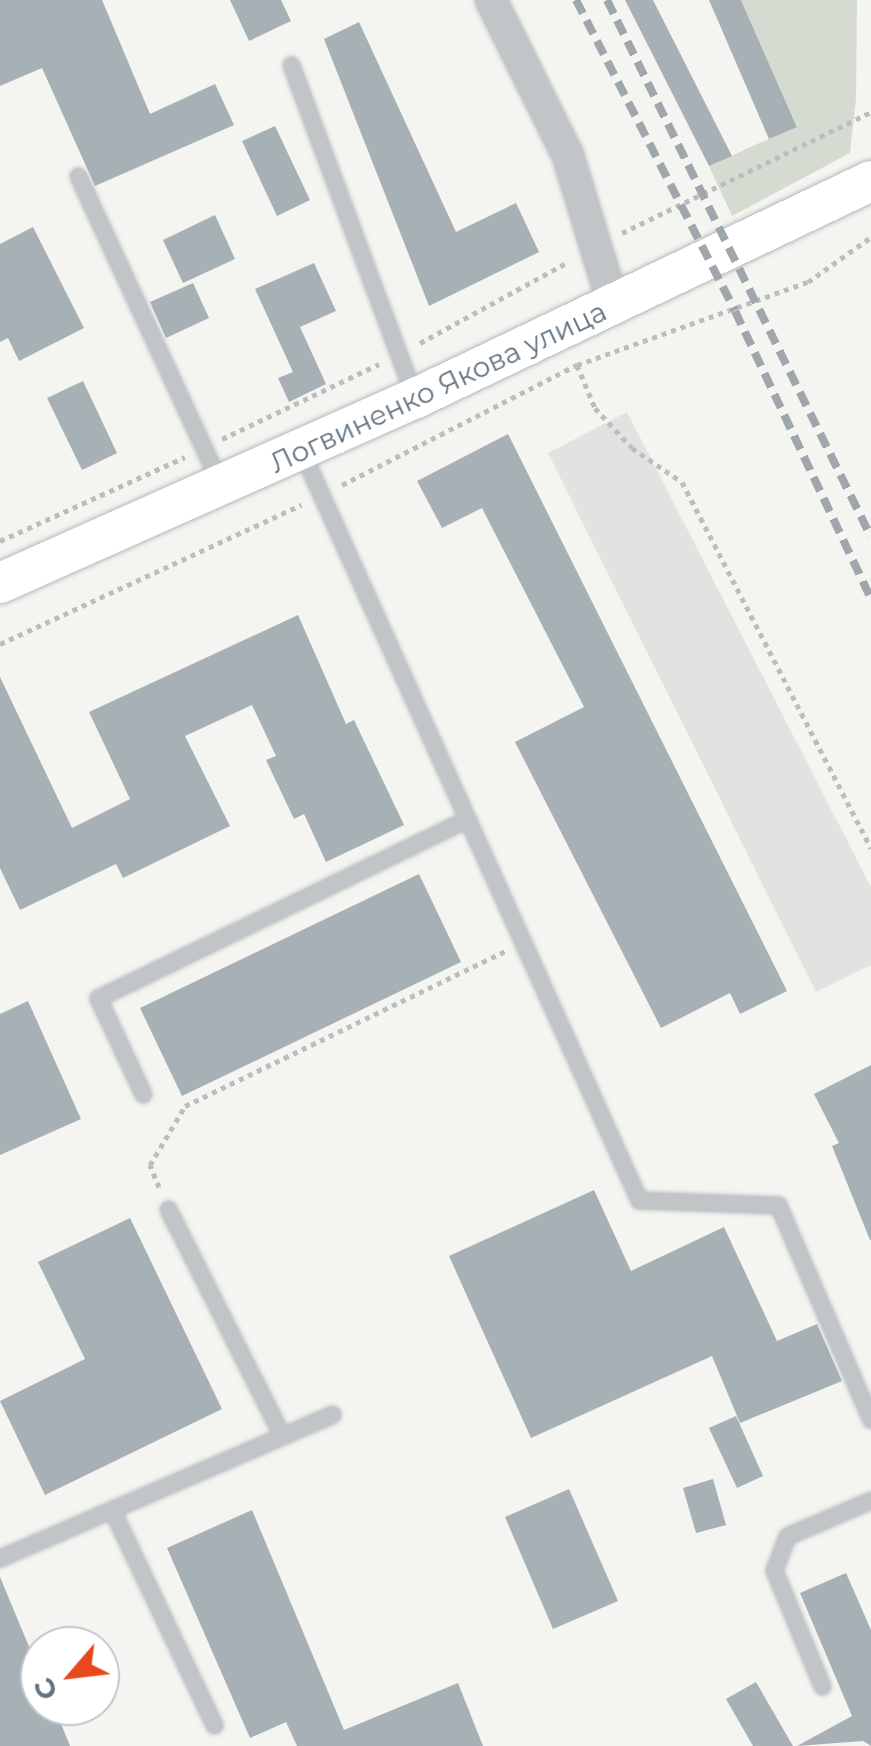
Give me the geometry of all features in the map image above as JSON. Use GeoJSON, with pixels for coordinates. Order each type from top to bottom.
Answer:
{"type":"FeatureCollection","features":[{"type":"Feature","properties":{"kind":"street"},"geometry":{"type":"LineString","coordinates":[[491,0],[568,156],[593,248],[614,306]]}},
{"type":"Feature","properties":{"kind":"street","name":"Логвиненко Якова улица"},"geometry":{"type":"LineString","coordinates":[[0,583],[416,398],[569,348],[614,306],[871,181]]}},
{"type":"Feature","properties":{"kind":"lane"},"geometry":{"type":"LineString","coordinates":[[292,65],[416,398]]}},
{"type":"Feature","properties":{"kind":"lane"},"geometry":{"type":"LineString","coordinates":[[78,176],[222,486]]}},
{"type":"Feature","properties":{"kind":"lane"},"geometry":{"type":"LineString","coordinates":[[301,450],[639,1200],[778,1206],[871,1420]]}},
{"type":"Feature","properties":{"kind":"lane"},"geometry":{"type":"LineString","coordinates":[[143,1094],[98,998],[467,819]]}},
{"type":"Feature","properties":{"kind":"lane"},"geometry":{"type":"LineString","coordinates":[[168,1209],[282,1436]]}},
{"type":"Feature","properties":{"kind":"lane"},"geometry":{"type":"LineString","coordinates":[[0,1558],[332,1414]]}},
{"type":"Feature","properties":{"kind":"lane"},"geometry":{"type":"LineString","coordinates":[[822,1686],[774,1570],[786,1536],[871,1500]]}},
{"type":"Feature","properties":{"kind":"lane"},"geometry":{"type":"LineString","coordinates":[[112,1510],[214,1725]]}},
{"type":"Feature","properties":{"kind":"path"},"geometry":{"type":"LineString","coordinates":[[0,541],[398,355],[593,248],[871,112]]}},
{"type":"Feature","properties":{"kind":"path"},"geometry":{"type":"LineString","coordinates":[[0,644],[321,496],[569,348],[808,282],[871,237]]}},
{"type":"Feature","properties":{"kind":"path"},"geometry":{"type":"LineString","coordinates":[[569,348],[595,408],[632,448],[682,482],[871,848]]}},
{"type":"Feature","properties":{"kind":"path"},"geometry":{"type":"LineString","coordinates":[[168,1209],[150,1164],[185,1106],[523,943]]}},
{"type":"Feature","properties":{"kind":"shaded area"},"geometry":{"type":"Polygon","coordinates":[[[741,0],[857,0],[856,99],[850,153],[732,216],[709,166],[797,126],[741,0]]]}},
{"type":"Feature","properties":{"kind":"shaded area"},"geometry":{"type":"Polygon","coordinates":[[[627,412],[871,887],[871,965],[816,992],[548,453],[627,412]]]}},
{"type":"Feature","properties":{"kind":"building"},"geometry":{"type":"Polygon","coordinates":[[[0,0],[102,0],[150,114],[215,84],[234,125],[95,186],[42,68],[0,86],[0,0]]]}},
{"type":"Feature","properties":{"kind":"building"},"geometry":{"type":"Polygon","coordinates":[[[230,0],[281,0],[291,21],[249,41],[230,0]]]}},
{"type":"Feature","properties":{"kind":"building"},"geometry":{"type":"Polygon","coordinates":[[[625,0],[653,0],[732,156],[709,166],[625,0]]]}},
{"type":"Feature","properties":{"kind":"building"},"geometry":{"type":"Polygon","coordinates":[[[709,0],[741,0],[797,127],[769,139],[709,0]]]}},
{"type":"Feature","properties":{"kind":"building"},"geometry":{"type":"Polygon","coordinates":[[[359,22],[456,232],[516,203],[539,252],[429,306],[324,39],[359,22]]]}},
{"type":"Feature","properties":{"kind":"building"},"geometry":{"type":"Polygon","coordinates":[[[275,126],[310,200],[277,216],[242,141],[275,126]]]}},
{"type":"Feature","properties":{"kind":"building"},"geometry":{"type":"Polygon","coordinates":[[[215,215],[235,259],[183,283],[163,240],[215,215]]]}},
{"type":"Feature","properties":{"kind":"building"},"geometry":{"type":"Polygon","coordinates":[[[33,227],[84,328],[19,361],[8,338],[0,342],[0,244],[33,227]]]}},
{"type":"Feature","properties":{"kind":"building"},"geometry":{"type":"Polygon","coordinates":[[[314,263],[336,311],[300,327],[326,384],[289,402],[278,378],[293,372],[255,289],[314,263]]]}},
{"type":"Feature","properties":{"kind":"building"},"geometry":{"type":"Polygon","coordinates":[[[193,283],[209,318],[166,338],[150,302],[193,283]]]}},
{"type":"Feature","properties":{"kind":"building"},"geometry":{"type":"Polygon","coordinates":[[[83,381],[117,453],[82,470],[47,398],[83,381]]]}},
{"type":"Feature","properties":{"kind":"building"},"geometry":{"type":"Polygon","coordinates":[[[508,434],[787,991],[740,1014],[730,993],[661,1028],[515,742],[584,707],[482,508],[442,528],[417,481],[508,434]]]}},
{"type":"Feature","properties":{"kind":"building"},"geometry":{"type":"Polygon","coordinates":[[[298,615],[346,724],[354,720],[404,825],[326,862],[304,814],[294,819],[266,760],[276,756],[252,705],[185,736],[230,826],[123,878],[116,864],[20,910],[0,868],[0,677],[72,828],[130,799],[89,712],[298,615]]]}},
{"type":"Feature","properties":{"kind":"building"},"geometry":{"type":"Polygon","coordinates":[[[419,874],[461,962],[182,1096],[140,1008],[419,874]]]}},
{"type":"Feature","properties":{"kind":"building"},"geometry":{"type":"Polygon","coordinates":[[[28,1001],[81,1119],[0,1155],[0,1014],[28,1001]]]}},
{"type":"Feature","properties":{"kind":"building"},"geometry":{"type":"Polygon","coordinates":[[[871,1065],[870,1240],[832,1146],[839,1143],[814,1094],[871,1065]]]}},
{"type":"Feature","properties":{"kind":"building"},"geometry":{"type":"Polygon","coordinates":[[[594,1190],[631,1271],[724,1227],[777,1341],[817,1324],[842,1381],[740,1423],[712,1356],[531,1438],[449,1256],[594,1190]]]}},
{"type":"Feature","properties":{"kind":"building"},"geometry":{"type":"Polygon","coordinates":[[[130,1218],[222,1409],[45,1495],[0,1401],[85,1359],[38,1262],[130,1218]]]}},
{"type":"Feature","properties":{"kind":"building"},"geometry":{"type":"Polygon","coordinates":[[[736,1416],[763,1476],[737,1488],[709,1428],[736,1416]]]}},
{"type":"Feature","properties":{"kind":"building"},"geometry":{"type":"Polygon","coordinates":[[[713,1479],[726,1525],[696,1533],[683,1488],[713,1479]]]}},
{"type":"Feature","properties":{"kind":"building"},"geometry":{"type":"Polygon","coordinates":[[[569,1489],[618,1601],[553,1629],[505,1517],[569,1489]]]}},
{"type":"Feature","properties":{"kind":"building"},"geometry":{"type":"Polygon","coordinates":[[[252,1510],[344,1730],[458,1683],[483,1746],[297,1746],[286,1722],[250,1738],[167,1548],[252,1510]]]}},
{"type":"Feature","properties":{"kind":"building"},"geometry":{"type":"Polygon","coordinates":[[[846,1573],[871,1630],[871,1746],[863,1741],[797,1746],[852,1716],[800,1593],[846,1573]]]}},
{"type":"Feature","properties":{"kind":"building"},"geometry":{"type":"Polygon","coordinates":[[[0,1577],[20,1626],[20,1726],[62,1726],[70,1746],[0,1746],[0,1577]]]}},
{"type":"Feature","properties":{"kind":"building"},"geometry":{"type":"Polygon","coordinates":[[[756,1682],[793,1746],[753,1746],[726,1699],[756,1682]]]}},
{"type":"Feature","properties":{"kind":"railway"},"geometry":{"type":"LineString","coordinates":[[576,0],[735,311],[871,599]]}},
{"type":"Feature","properties":{"kind":"railway"},"geometry":{"type":"LineString","coordinates":[[607,0],[871,537]]}}]}
